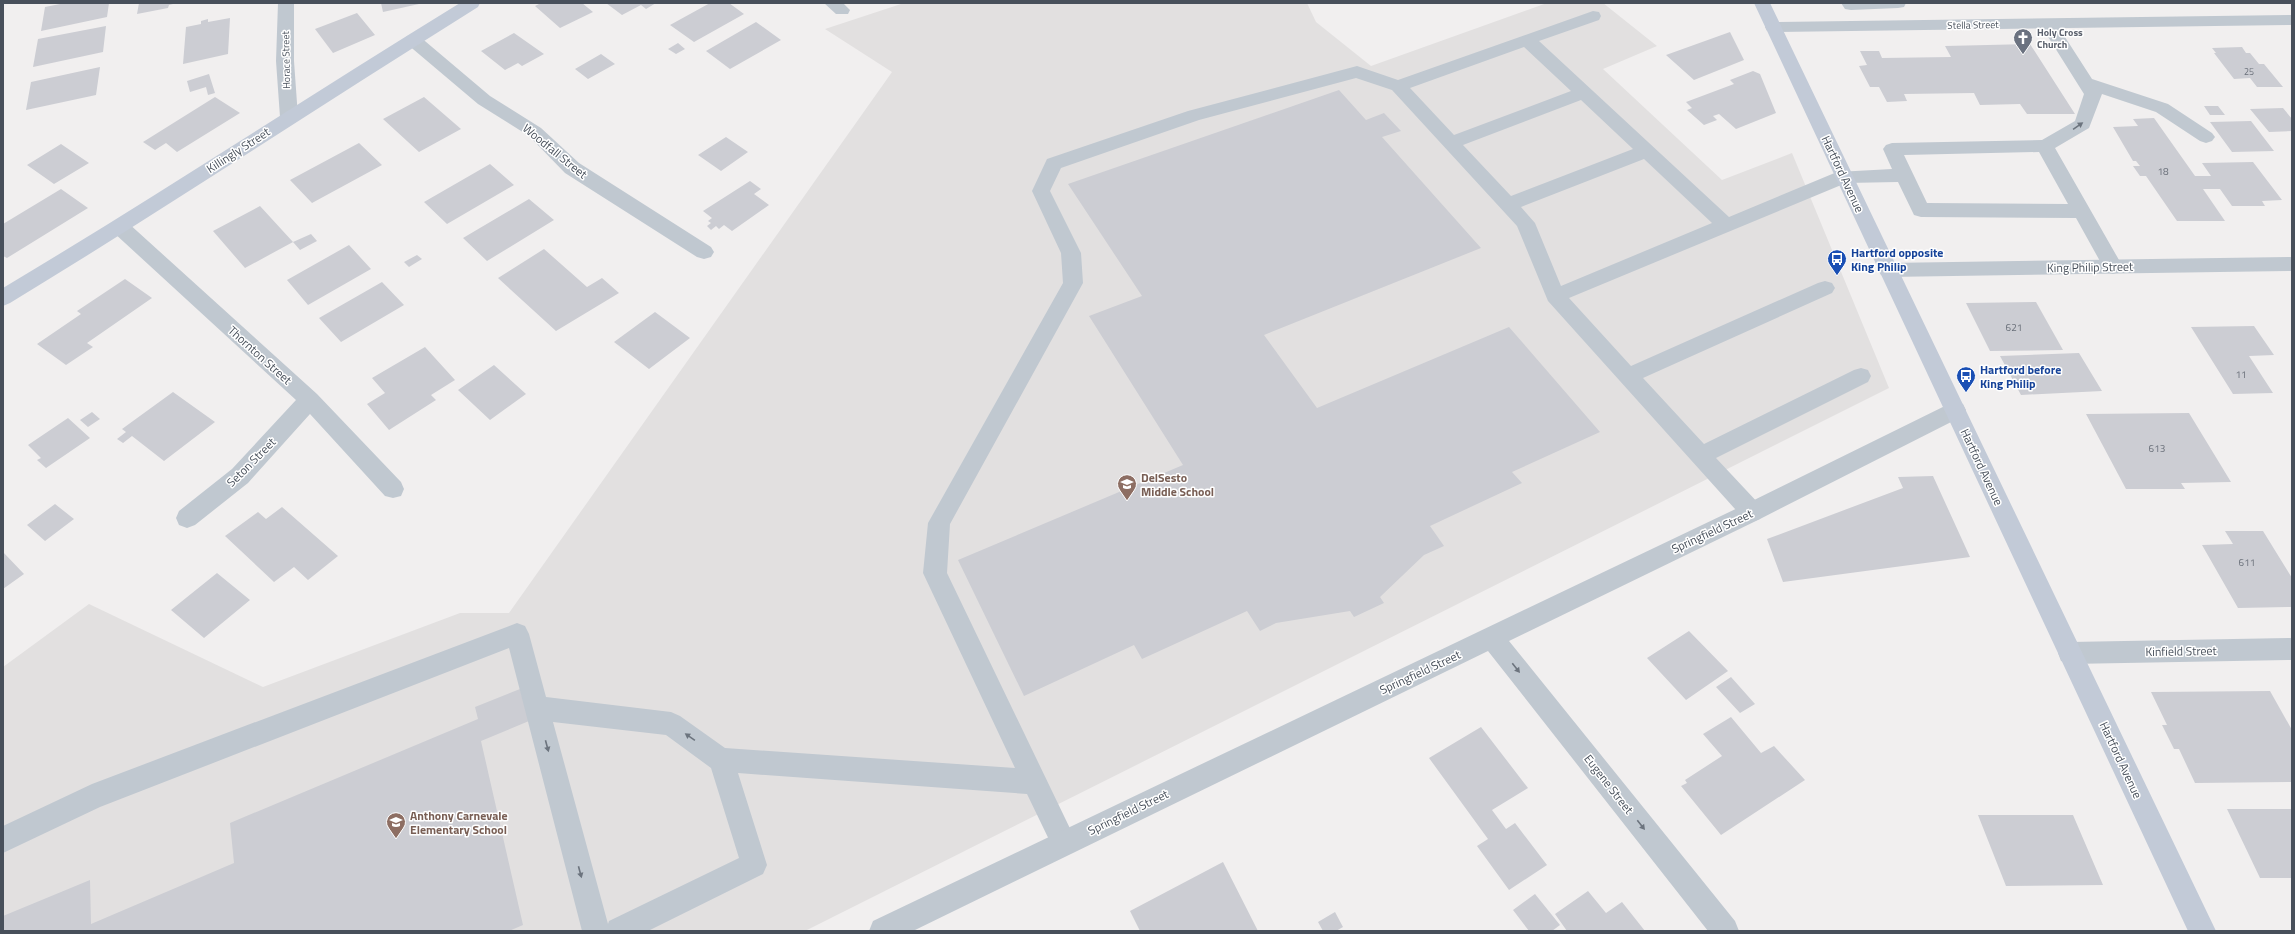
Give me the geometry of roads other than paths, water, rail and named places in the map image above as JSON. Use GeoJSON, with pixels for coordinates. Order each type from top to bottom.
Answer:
{"type":"FeatureCollection","features":[{"type":"Feature","properties":{"kind":"main road","name":"Killingly Street"},"geometry":{"type":"LineString","coordinates":[[3,298],[120,227],[289,117],[472,3]]}},
{"type":"Feature","properties":{"kind":"main road","name":"Hartford Avenue"},"geometry":{"type":"LineString","coordinates":[[1762,3],[2202,931]]}},
{"type":"Feature","properties":{"kind":"street","name":"Horace Street"},"geometry":{"type":"LineString","coordinates":[[286,3],[285,61],[289,117]]}},
{"type":"Feature","properties":{"kind":"street"},"geometry":{"type":"LineString","coordinates":[[1861,26],[1850,4],[1898,3]]}},
{"type":"Feature","properties":{"kind":"street"},"geometry":{"type":"LineString","coordinates":[[1398,86],[1593,16]]}},
{"type":"Feature","properties":{"kind":"street","name":"Stella Street"},"geometry":{"type":"LineString","coordinates":[[1773,27],[2292,20]]}},
{"type":"Feature","properties":{"kind":"street"},"geometry":{"type":"LineString","coordinates":[[2048,24],[2093,94],[2083,124],[2045,146],[1892,149],[1921,210],[2081,211]]}},
{"type":"Feature","properties":{"kind":"street","name":"Woodfall Street"},"geometry":{"type":"LineString","coordinates":[[413,40],[484,100],[535,132],[572,168],[704,252]]}},
{"type":"Feature","properties":{"kind":"street"},"geometry":{"type":"LineString","coordinates":[[1527,40],[1726,225]]}},
{"type":"Feature","properties":{"kind":"street"},"geometry":{"type":"LineString","coordinates":[[1064,843],[935,573],[939,523],[1073,283],[1071,253],[1041,190],[1054,164],[1194,115],[1357,72],[1398,86],[1525,223],[1555,296],[1752,512]]}},
{"type":"Feature","properties":{"kind":"street"},"geometry":{"type":"LineString","coordinates":[[2086,83],[2162,108],[2206,137]]}},
{"type":"Feature","properties":{"kind":"street"},"geometry":{"type":"LineString","coordinates":[[1450,143],[1584,92]]}},
{"type":"Feature","properties":{"kind":"street"},"geometry":{"type":"LineString","coordinates":[[2045,146],[2113,267]]}},
{"type":"Feature","properties":{"kind":"street"},"geometry":{"type":"LineString","coordinates":[[1507,204],[1647,151]]}},
{"type":"Feature","properties":{"kind":"street"},"geometry":{"type":"LineString","coordinates":[[1555,296],[1844,177],[1904,175]]}},
{"type":"Feature","properties":{"kind":"street","name":"Thornton Street"},"geometry":{"type":"LineString","coordinates":[[120,227],[310,400],[394,489]]}},
{"type":"Feature","properties":{"kind":"street","name":"King Philip Street"},"geometry":{"type":"LineString","coordinates":[[1888,270],[2292,264]]}},
{"type":"Feature","properties":{"kind":"street"},"geometry":{"type":"LineString","coordinates":[[1628,376],[1825,288]]}},
{"type":"Feature","properties":{"kind":"street"},"geometry":{"type":"LineString","coordinates":[[1700,456],[1861,376]]}},
{"type":"Feature","properties":{"kind":"street","name":"Seton Street"},"geometry":{"type":"LineString","coordinates":[[187,518],[240,476],[310,400]]}},
{"type":"Feature","properties":{"kind":"street","name":"Springfield Street"},"geometry":{"type":"LineString","coordinates":[[883,931],[1752,512],[1955,410]]}},
{"type":"Feature","properties":{"kind":"street"},"geometry":{"type":"LineString","coordinates":[[3,840],[92,797],[517,634],[596,931]]}},
{"type":"Feature","properties":{"kind":"street","name":"Eugene Street"},"geometry":{"type":"LineString","coordinates":[[1492,638],[1725,931]]}},
{"type":"Feature","properties":{"kind":"street","name":"Kinfield Street"},"geometry":{"type":"LineString","coordinates":[[2070,653],[2292,649]]}},
{"type":"Feature","properties":{"kind":"street"},"geometry":{"type":"LineString","coordinates":[[537,708],[671,724],[721,760],[1035,782]]}},
{"type":"Feature","properties":{"kind":"street"},"geometry":{"type":"LineString","coordinates":[[619,931],[754,864],[721,760]]}},
{"type":"Feature","properties":{"kind":"place","name":"Holy Cross Church"},"geometry":{"type":"Point","coordinates":[2023,55]}},
{"type":"Feature","properties":{"kind":"place","name":"Hartford opposite King Philip"},"geometry":{"type":"Point","coordinates":[1837,276]}},
{"type":"Feature","properties":{"kind":"place","name":"Hartford before King Philip"},"geometry":{"type":"Point","coordinates":[1966,393]}},
{"type":"Feature","properties":{"kind":"place","name":"DelSesto Middle School"},"geometry":{"type":"Point","coordinates":[1127,501]}},
{"type":"Feature","properties":{"kind":"place","name":"Anthony Carnevale Elementary School"},"geometry":{"type":"Point","coordinates":[396,839]}}]}
